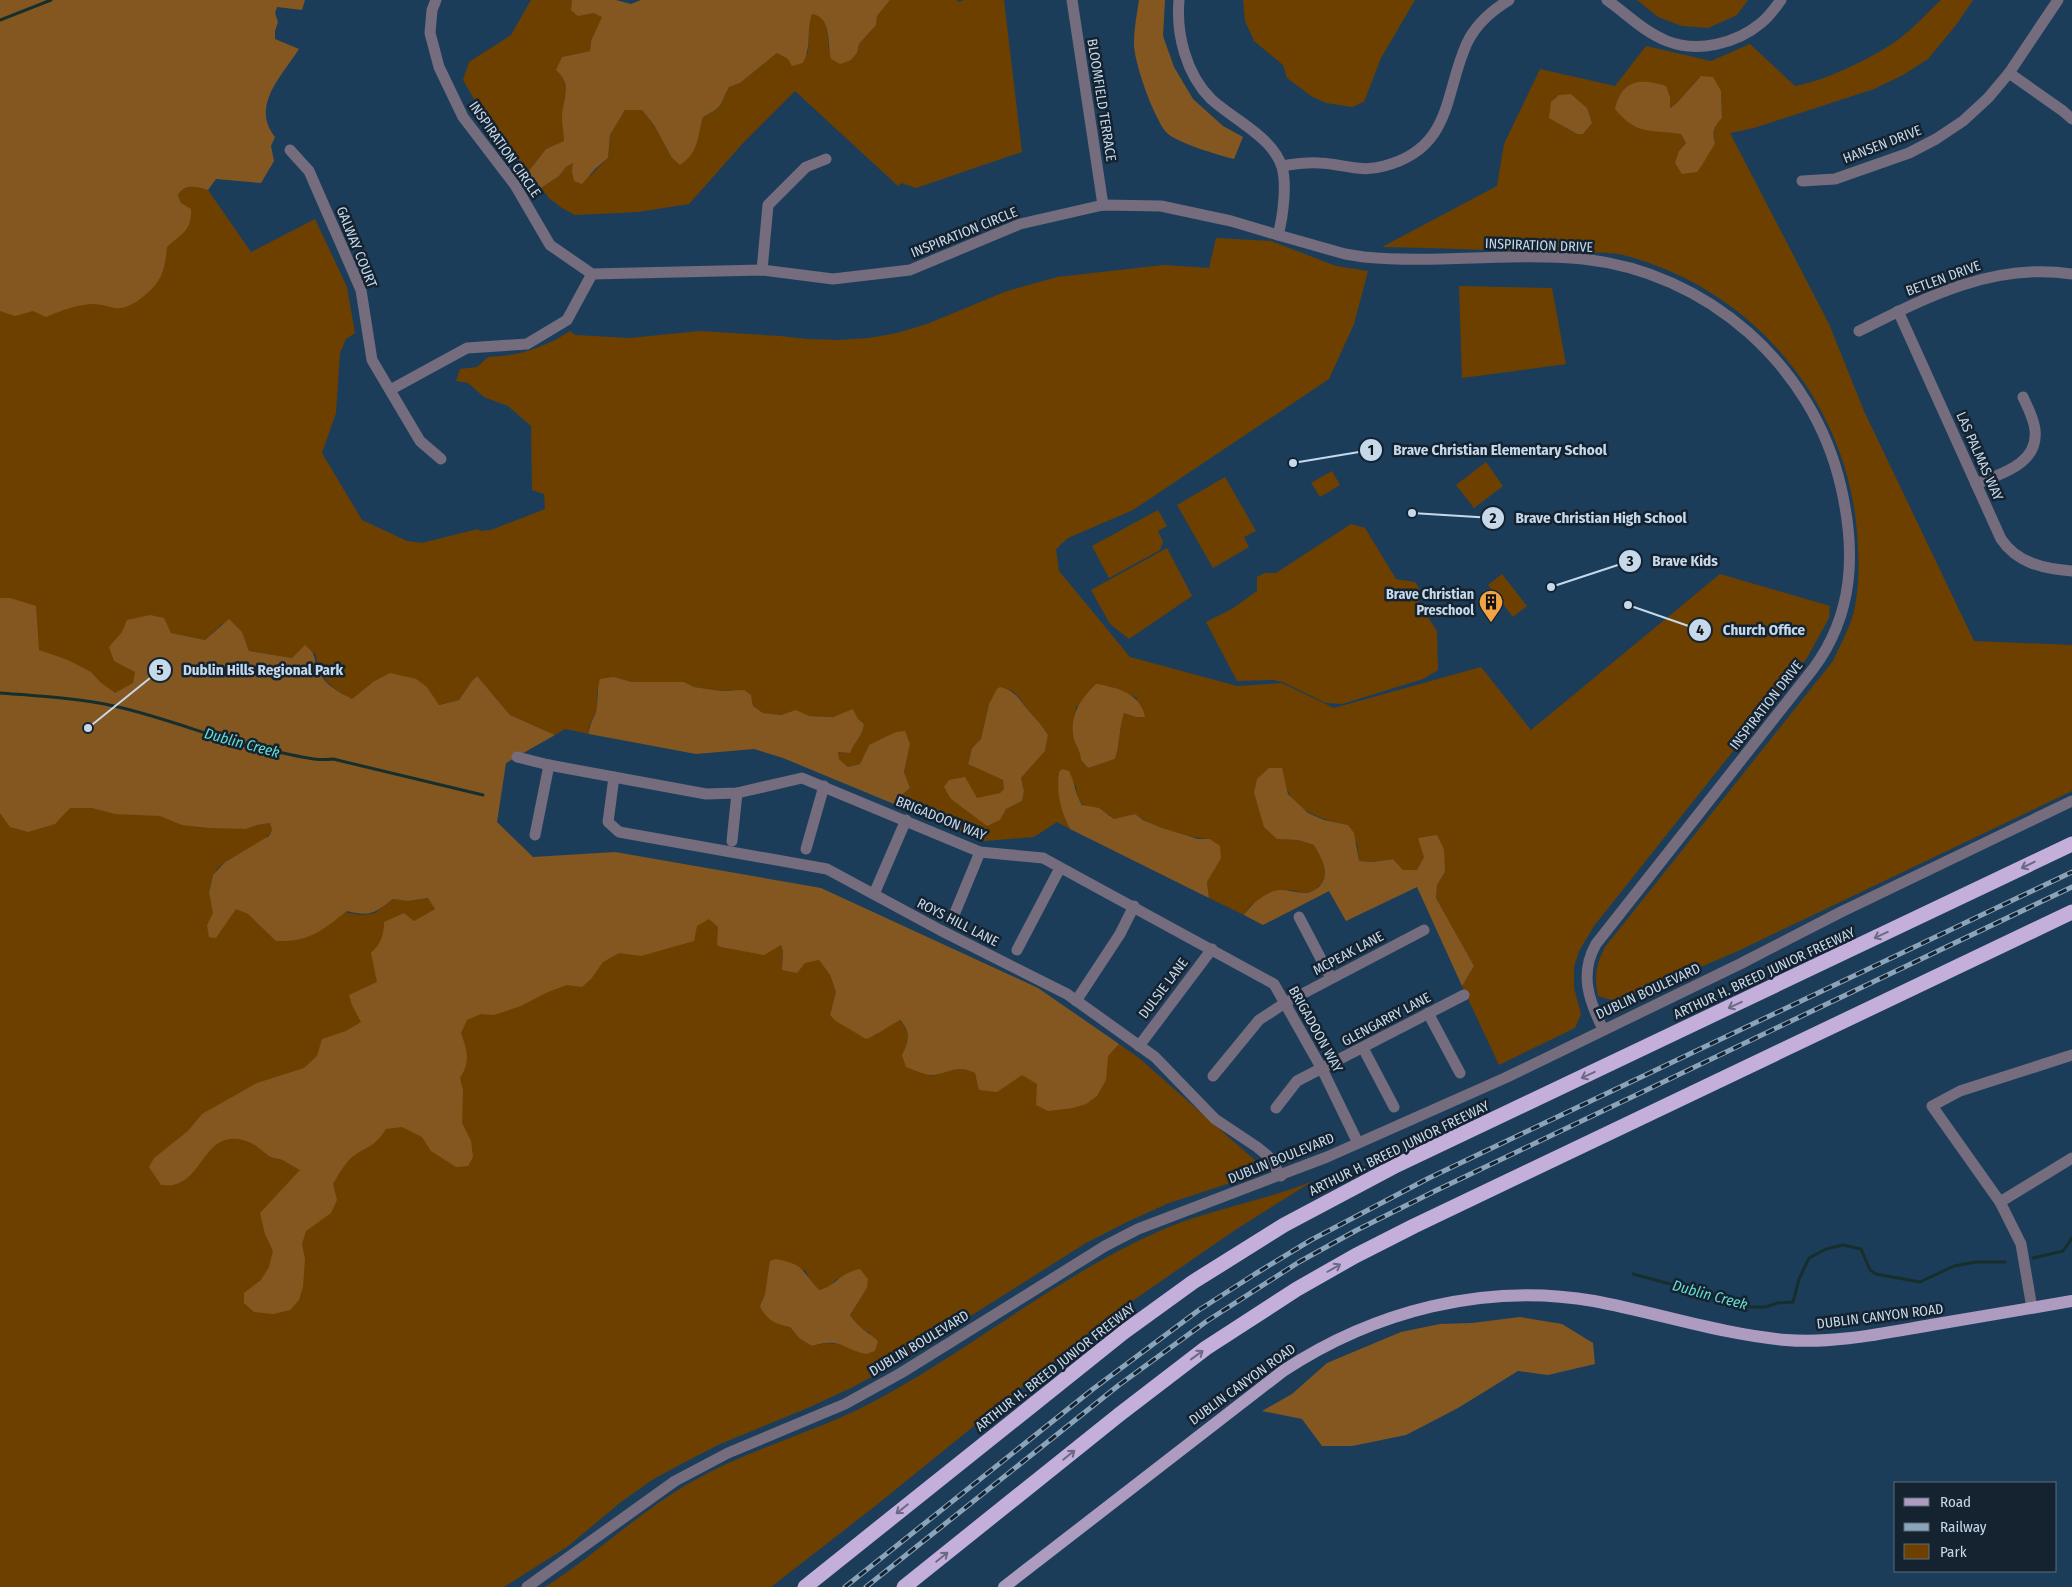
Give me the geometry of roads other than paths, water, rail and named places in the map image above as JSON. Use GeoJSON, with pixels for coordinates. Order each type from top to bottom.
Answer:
{"type":"FeatureCollection","features":[{"type":"Feature","properties":{"kind":"highway","name":"ARTHUR H. BREED JUNIOR FREEWAY"},"geometry":{"type":"LineString","coordinates":[[805,1587],[1129,1328],[1199,1278],[1284,1225],[1391,1168],[2072,844]]}},
{"type":"Feature","properties":{"kind":"highway"},"geometry":{"type":"LineString","coordinates":[[904,1587],[1171,1374],[1248,1320],[1317,1278],[1420,1223],[2072,912]]}},
{"type":"Feature","properties":{"kind":"main road","name":"DUBLIN CANYON ROAD"},"geometry":{"type":"LineString","coordinates":[[1004,1587],[1283,1371],[1345,1335],[1415,1310],[1451,1302],[1488,1298],[1559,1297],[1603,1303],[1741,1334],[1786,1340],[1832,1340],[1881,1334],[2072,1302]]}},
{"type":"Feature","properties":{"kind":"street","name":"INSPIRATION CIRCLE"},"geometry":{"type":"LineString","coordinates":[[436,0],[432,10],[430,33],[439,67],[463,117],[515,185],[550,245],[592,274],[762,270],[832,279],[910,270],[1020,224],[1103,205],[1161,206],[1231,221],[1278,235]]}},
{"type":"Feature","properties":{"kind":"street","name":"BLOOMFIELD TERRACE"},"geometry":{"type":"LineString","coordinates":[[1072,0],[1103,205]]}},
{"type":"Feature","properties":{"kind":"street"},"geometry":{"type":"LineString","coordinates":[[1179,0],[1179,31],[1184,50],[1200,86],[1221,107],[1265,140],[1282,166],[1284,181],[1282,221],[1278,235]]}},
{"type":"Feature","properties":{"kind":"street"},"geometry":{"type":"LineString","coordinates":[[1282,166],[1320,163],[1355,169],[1372,169],[1386,166],[1413,153],[1428,140],[1440,124],[1452,95],[1463,53],[1475,30],[1495,9],[1509,0]]}},
{"type":"Feature","properties":{"kind":"street"},"geometry":{"type":"LineString","coordinates":[[1607,0],[1643,28],[1667,41],[1706,46],[1721,43],[1745,34],[1761,24],[1781,0]]}},
{"type":"Feature","properties":{"kind":"street","name":"HANSEN DRIVE"},"geometry":{"type":"LineString","coordinates":[[1802,181],[1835,179],[1909,153],[1936,140],[1988,98],[2009,73],[2058,0]]}},
{"type":"Feature","properties":{"kind":"street"},"geometry":{"type":"LineString","coordinates":[[2009,73],[2064,111],[2072,119]]}},
{"type":"Feature","properties":{"kind":"street","name":"GALWAY COURT"},"geometry":{"type":"LineString","coordinates":[[290,150],[309,171],[361,290],[372,360],[420,441],[440,460]]}},
{"type":"Feature","properties":{"kind":"street"},"geometry":{"type":"LineString","coordinates":[[762,270],[768,205],[806,167],[826,160]]}},
{"type":"Feature","properties":{"kind":"street","name":"INSPIRATION DRIVE"},"geometry":{"type":"LineString","coordinates":[[1278,235],[1345,254],[1364,257],[1570,258],[1606,262],[1658,277],[1708,302],[1760,342],[1799,389],[1815,416],[1827,442],[1839,478],[1848,532],[1849,564],[1846,594],[1837,631],[1813,669],[1593,949],[1586,971],[1586,987],[1591,1004],[1603,1029]]}},
{"type":"Feature","properties":{"kind":"street","name":"BETLEN DRIVE"},"geometry":{"type":"LineString","coordinates":[[1859,331],[1930,296],[1966,283],[1993,276],[2024,272],[2072,274]]}},
{"type":"Feature","properties":{"kind":"street"},"geometry":{"type":"LineString","coordinates":[[390,390],[467,348],[527,344],[567,320],[592,274]]}},
{"type":"Feature","properties":{"kind":"street","name":"LAS PALMAS WAY"},"geometry":{"type":"LineString","coordinates":[[1898,312],[1998,533],[2011,551],[2031,563],[2072,571]]}},
{"type":"Feature","properties":{"kind":"street"},"geometry":{"type":"LineString","coordinates":[[1976,484],[2014,467],[2024,460],[2031,451],[2034,444],[2035,430],[2023,397]]}},
{"type":"Feature","properties":{"kind":"street","name":"BRIGADOON WAY"},"geometry":{"type":"LineString","coordinates":[[517,757],[549,765],[706,794],[737,793],[802,778],[980,852],[1043,858],[1274,984],[1322,1069],[1358,1143]]}},
{"type":"Feature","properties":{"kind":"street"},"geometry":{"type":"LineString","coordinates":[[535,835],[549,765]]}},
{"type":"Feature","properties":{"kind":"street","name":"ROYS HILL LANE"},"geometry":{"type":"LineString","coordinates":[[614,777],[608,822],[619,832],[827,868],[940,930],[1066,994],[1139,1046],[1170,1071],[1197,1102],[1215,1118],[1258,1146],[1268,1156],[1281,1176]]}},
{"type":"Feature","properties":{"kind":"street"},"geometry":{"type":"LineString","coordinates":[[806,849],[824,786]]}},
{"type":"Feature","properties":{"kind":"street"},"geometry":{"type":"LineString","coordinates":[[732,841],[737,793]]}},
{"type":"Feature","properties":{"kind":"street","name":"DUBLIN BOULEVARD"},"geometry":{"type":"LineString","coordinates":[[526,1587],[675,1481],[728,1454],[845,1404],[901,1373],[1105,1246],[1163,1219],[1281,1176],[1505,1078],[1740,964],[1841,912],[2072,801]]}},
{"type":"Feature","properties":{"kind":"street"},"geometry":{"type":"LineString","coordinates":[[874,894],[906,820]]}},
{"type":"Feature","properties":{"kind":"street"},"geometry":{"type":"LineString","coordinates":[[954,915],[980,852]]}},
{"type":"Feature","properties":{"kind":"street"},"geometry":{"type":"LineString","coordinates":[[1017,950],[1060,868]]}},
{"type":"Feature","properties":{"kind":"street"},"geometry":{"type":"LineString","coordinates":[[1076,1001],[1120,934],[1134,906]]}},
{"type":"Feature","properties":{"kind":"street"},"geometry":{"type":"LineString","coordinates":[[1300,917],[1331,978]]}},
{"type":"Feature","properties":{"kind":"street","name":"MCPEAK LANE"},"geometry":{"type":"LineString","coordinates":[[1213,1076],[1259,1020],[1285,1003],[1424,930]]}},
{"type":"Feature","properties":{"kind":"street","name":"DULSIE LANE"},"geometry":{"type":"LineString","coordinates":[[1139,1046],[1212,949]]}},
{"type":"Feature","properties":{"kind":"street","name":"GLENGARRY LANE"},"geometry":{"type":"LineString","coordinates":[[1276,1108],[1297,1081],[1464,995]]}},
{"type":"Feature","properties":{"kind":"street"},"geometry":{"type":"LineString","coordinates":[[1428,1013],[1460,1072]]}},
{"type":"Feature","properties":{"kind":"street"},"geometry":{"type":"LineString","coordinates":[[1362,1048],[1394,1107]]}},
{"type":"Feature","properties":{"kind":"street"},"geometry":{"type":"LineString","coordinates":[[2032,1308],[2021,1244],[2000,1202],[1932,1106],[1960,1091],[2072,1055]]}},
{"type":"Feature","properties":{"kind":"street"},"geometry":{"type":"LineString","coordinates":[[2000,1202],[2072,1158]]}},
{"type":"Feature","properties":{"kind":"waterway"},"geometry":{"type":"LineString","coordinates":[[0,20],[51,0]]}},
{"type":"Feature","properties":{"kind":"waterway","name":"Dublin Creek"},"geometry":{"type":"LineString","coordinates":[[0,693],[100,703],[151,716],[261,750],[306,758],[333,759],[483,795]]}},
{"type":"Feature","properties":{"kind":"waterway","name":"Dublin Creek"},"geometry":{"type":"LineString","coordinates":[[2033,1258],[2063,1251],[2072,1238]]}},
{"type":"Feature","properties":{"kind":"waterway","name":"Dublin Creek"},"geometry":{"type":"LineString","coordinates":[[1633,1274],[1748,1307],[1766,1307],[1777,1303],[1793,1302],[1799,1279],[1809,1258],[1826,1249],[1843,1245],[1861,1249],[1870,1270],[1876,1274],[1920,1282],[1954,1266],[1976,1262],[2005,1262]]}},
{"type":"Feature","properties":{"kind":"railway"},"geometry":{"type":"LineString","coordinates":[[845,1587],[1093,1389],[1199,1310],[1311,1240],[1429,1178],[2072,872]]}},
{"type":"Feature","properties":{"kind":"railway"},"geometry":{"type":"LineString","coordinates":[[866,1587],[1119,1385],[1207,1321],[1299,1262],[1357,1230],[1435,1191],[2072,887]]}},
{"type":"Feature","properties":{"kind":"place","name":"Brave Christian Elementary School"},"geometry":{"type":"Point","coordinates":[1293,463]}},
{"type":"Feature","properties":{"kind":"place","name":"Brave Christian High School"},"geometry":{"type":"Point","coordinates":[1412,513]}},
{"type":"Feature","properties":{"kind":"place","name":"Brave Kids"},"geometry":{"type":"Point","coordinates":[1551,587]}},
{"type":"Feature","properties":{"kind":"place","name":"Church Office"},"geometry":{"type":"Point","coordinates":[1628,605]}},
{"type":"Feature","properties":{"kind":"place","name":"Brave Christian Preschool"},"geometry":{"type":"Point","coordinates":[1491,623]}},
{"type":"Feature","properties":{"kind":"place","name":"Dublin Hills Regional Park"},"geometry":{"type":"Point","coordinates":[88,728]}}]}
